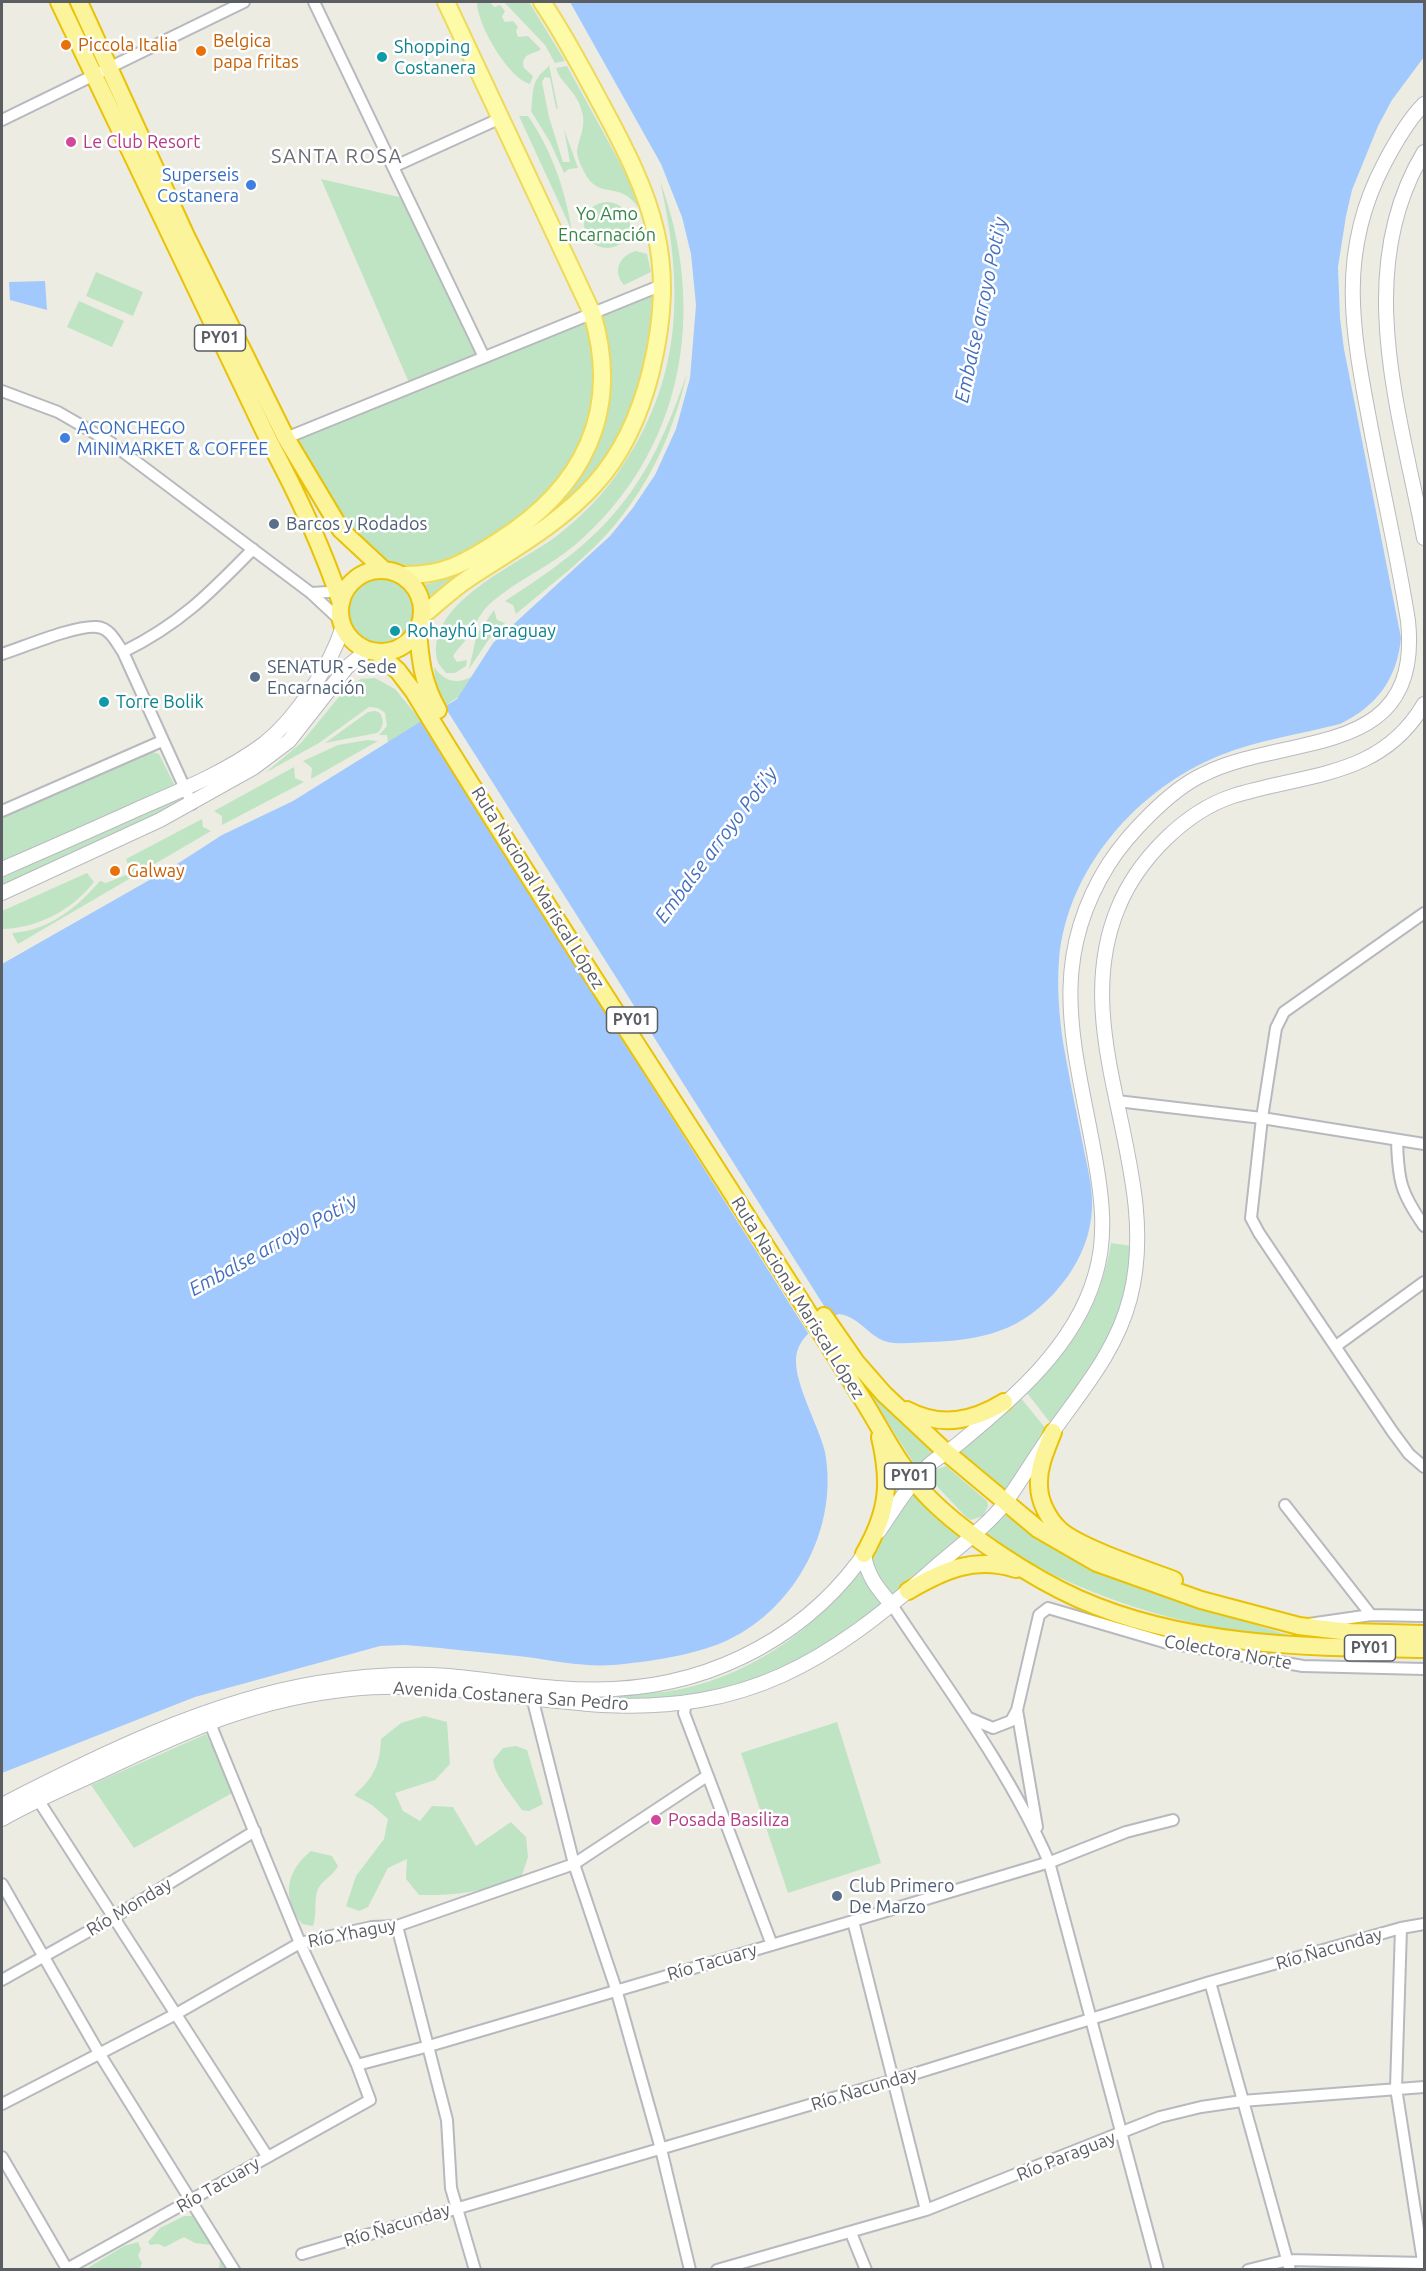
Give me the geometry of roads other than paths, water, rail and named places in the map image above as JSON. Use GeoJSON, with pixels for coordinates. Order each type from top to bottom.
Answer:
{"type":"FeatureCollection","features":[{"type":"Feature","properties":{"kind":"highway","name":"PY01"},"geometry":{"type":"LineString","coordinates":[[59,2],[101,71],[286,438],[341,530],[357,548],[383,569],[402,574]]}},
{"type":"Feature","properties":{"kind":"highway","name":"PY01"},"geometry":{"type":"LineString","coordinates":[[79,2],[101,71],[269,441],[294,488],[342,592],[342,624]]}},
{"type":"Feature","properties":{"kind":"highway"},"geometry":{"type":"LineString","coordinates":[[342,592],[364,573],[383,569]]}},
{"type":"Feature","properties":{"kind":"highway","name":"Ruta Nacional Mariscal López"},"geometry":{"type":"LineString","coordinates":[[402,574],[418,592],[423,676],[430,708]]}},
{"type":"Feature","properties":{"kind":"highway"},"geometry":{"type":"LineString","coordinates":[[372,651],[401,647],[421,623]]}},
{"type":"Feature","properties":{"kind":"highway","name":"Ruta Nacional Mariscal López"},"geometry":{"type":"LineString","coordinates":[[342,624],[356,644],[372,651],[398,671],[430,708],[829,1335],[877,1423],[915,1482],[929,1498],[973,1534],[1036,1576],[1079,1599],[1125,1615],[1212,1636],[1316,1648],[1425,1649]]}},
{"type":"Feature","properties":{"kind":"highway","name":"Ruta Nacional Mariscal López"},"geometry":{"type":"LineString","coordinates":[[829,1335],[884,1394],[946,1453],[1005,1503],[1060,1543],[1098,1563],[1201,1600],[1299,1626],[1350,1632],[1425,1634]]}},
{"type":"Feature","properties":{"kind":"highway"},"geometry":{"type":"LineString","coordinates":[[884,1394],[917,1415],[943,1421],[971,1418],[986,1413],[1004,1402]]}},
{"type":"Feature","properties":{"kind":"highway"},"geometry":{"type":"LineString","coordinates":[[864,1554],[878,1530],[886,1501],[886,1469],[877,1423]]}},
{"type":"Feature","properties":{"kind":"highway"},"geometry":{"type":"LineString","coordinates":[[1053,1432],[1040,1467],[1039,1485],[1043,1507],[1059,1529],[1082,1542],[1181,1583],[1201,1600]]}},
{"type":"Feature","properties":{"kind":"highway"},"geometry":{"type":"LineString","coordinates":[[908,1591],[942,1571],[972,1564],[999,1564],[1036,1576]]}},
{"type":"Feature","properties":{"kind":"main road"},"geometry":{"type":"LineString","coordinates":[[402,574],[442,572],[472,558],[522,526],[564,488],[592,436],[601,397],[601,356],[592,313],[446,2]]}},
{"type":"Feature","properties":{"kind":"main road"},"geometry":{"type":"LineString","coordinates":[[421,623],[454,589],[530,541],[564,515],[596,484],[632,426],[642,402],[659,336],[662,285],[658,234],[637,174],[593,89],[542,2]]}},
{"type":"Feature","properties":{"kind":"main road","name":"Avenida Costanera San Pedro"},"geometry":{"type":"LineString","coordinates":[[2,1819],[35,1795],[204,1711],[264,1693],[318,1683],[410,1675],[552,1688],[613,1689],[670,1682],[708,1672],[759,1648],[800,1623],[830,1595],[864,1554],[928,1466],[1004,1402],[1062,1344],[1081,1312],[1096,1273],[1102,1238],[1101,1199],[1072,1033],[1068,996],[1071,958],[1091,893],[1124,841],[1185,785],[1225,765],[1326,741],[1363,726],[1391,702],[1407,673],[1410,659],[1408,621],[1358,356],[1351,304],[1353,252],[1374,183],[1401,136],[1425,104]]}},
{"type":"Feature","properties":{"kind":"main road"},"geometry":{"type":"LineString","coordinates":[[1425,152],[1407,187],[1391,235],[1384,303],[1388,351],[1425,538]]}},
{"type":"Feature","properties":{"kind":"main road"},"geometry":{"type":"LineString","coordinates":[[2,869],[185,788],[251,752],[279,730],[328,664],[342,624]]}},
{"type":"Feature","properties":{"kind":"main road"},"geometry":{"type":"LineString","coordinates":[[2,893],[88,855],[192,804],[253,768],[281,748],[347,667],[372,651]]}},
{"type":"Feature","properties":{"kind":"main road","name":"Avenida Costanera San Pedro"},"geometry":{"type":"LineString","coordinates":[[2,1805],[35,1795],[209,1721],[281,1700],[350,1689],[443,1688],[629,1706],[686,1703],[740,1692],[788,1675],[833,1648],[892,1605],[990,1520],[1005,1503],[1107,1354],[1130,1298],[1137,1259],[1138,1225],[1105,1036],[1102,992],[1106,945],[1126,892],[1156,847],[1187,820],[1232,796],[1336,772],[1364,762],[1392,744],[1414,721],[1425,704]]}},
{"type":"Feature","properties":{"kind":"main road"},"geometry":{"type":"LineString","coordinates":[[864,1554],[866,1568],[874,1583],[892,1605]]}},
{"type":"Feature","properties":{"kind":"street"},"geometry":{"type":"LineString","coordinates":[[2,120],[244,2]]}},
{"type":"Feature","properties":{"kind":"street"},"geometry":{"type":"LineString","coordinates":[[314,2],[483,355]]}},
{"type":"Feature","properties":{"kind":"street"},"geometry":{"type":"LineString","coordinates":[[393,167],[501,118]]}},
{"type":"Feature","properties":{"kind":"street"},"geometry":{"type":"LineString","coordinates":[[286,438],[483,355],[662,285]]}},
{"type":"Feature","properties":{"kind":"street"},"geometry":{"type":"LineString","coordinates":[[2,391],[58,412],[110,442],[311,593],[342,624]]}},
{"type":"Feature","properties":{"kind":"street"},"geometry":{"type":"LineString","coordinates":[[123,652],[159,634],[201,603],[253,549]]}},
{"type":"Feature","properties":{"kind":"street"},"geometry":{"type":"LineString","coordinates":[[311,593],[342,592]]}},
{"type":"Feature","properties":{"kind":"street"},"geometry":{"type":"LineString","coordinates":[[2,654],[74,630],[98,627],[110,633],[123,652],[192,804]]}},
{"type":"Feature","properties":{"kind":"street"},"geometry":{"type":"LineString","coordinates":[[2,812],[162,741]]}},
{"type":"Feature","properties":{"kind":"street"},"geometry":{"type":"LineString","coordinates":[[1425,913],[1284,1012],[1276,1028],[1262,1118],[1251,1218],[1392,1431],[1409,1454],[1425,1467]]}},
{"type":"Feature","properties":{"kind":"street"},"geometry":{"type":"LineString","coordinates":[[1117,1101],[1262,1118],[1425,1144]]}},
{"type":"Feature","properties":{"kind":"street"},"geometry":{"type":"LineString","coordinates":[[1397,1140],[1398,1178],[1407,1202],[1425,1226]]}},
{"type":"Feature","properties":{"kind":"street"},"geometry":{"type":"LineString","coordinates":[[1336,1346],[1425,1282]]}},
{"type":"Feature","properties":{"kind":"street"},"geometry":{"type":"LineString","coordinates":[[1285,1505],[1371,1615]]}},
{"type":"Feature","properties":{"kind":"street"},"geometry":{"type":"LineString","coordinates":[[892,1605],[966,1716],[1041,1842],[1049,1862],[1093,2020],[1158,2270]]}},
{"type":"Feature","properties":{"kind":"street","name":"Colectora Norte"},"geometry":{"type":"LineString","coordinates":[[1017,1710],[1039,1614],[1048,1608],[1164,1642],[1303,1666],[1425,1669]]}},
{"type":"Feature","properties":{"kind":"street"},"geometry":{"type":"LineString","coordinates":[[1299,1626],[1371,1615],[1425,1616]]}},
{"type":"Feature","properties":{"kind":"street"},"geometry":{"type":"LineString","coordinates":[[532,1697],[574,1864],[616,1989],[661,2149],[690,2270]]}},
{"type":"Feature","properties":{"kind":"street"},"geometry":{"type":"LineString","coordinates":[[686,1703],[684,1713],[772,1945]]}},
{"type":"Feature","properties":{"kind":"street"},"geometry":{"type":"LineString","coordinates":[[966,1716],[993,1728],[1011,1721],[1017,1710]]}},
{"type":"Feature","properties":{"kind":"street"},"geometry":{"type":"LineString","coordinates":[[1017,1710],[1041,1842]]}},
{"type":"Feature","properties":{"kind":"street"},"geometry":{"type":"LineString","coordinates":[[209,1721],[300,1943],[357,2065]]}},
{"type":"Feature","properties":{"kind":"street","name":"Río Yhaguy"},"geometry":{"type":"LineString","coordinates":[[2,2104],[176,2014],[300,1943],[372,1927],[397,1926],[574,1864],[707,1776]]}},
{"type":"Feature","properties":{"kind":"street"},"geometry":{"type":"LineString","coordinates":[[35,1795],[267,2156]]}},
{"type":"Feature","properties":{"kind":"street","name":"Río Tacuary"},"geometry":{"type":"LineString","coordinates":[[66,2269],[370,2100],[357,2065],[429,2046],[853,1921],[1049,1862],[1126,1832],[1173,1820]]}},
{"type":"Feature","properties":{"kind":"street","name":"Río Monday"},"geometry":{"type":"LineString","coordinates":[[2,1980],[114,1917],[255,1831]]}},
{"type":"Feature","properties":{"kind":"street"},"geometry":{"type":"LineString","coordinates":[[2,1884],[99,2053],[234,2270]]}},
{"type":"Feature","properties":{"kind":"street"},"geometry":{"type":"LineString","coordinates":[[853,1921],[891,2081],[926,2210]]}},
{"type":"Feature","properties":{"kind":"street","name":"Río Ñacunday"},"geometry":{"type":"LineString","coordinates":[[302,2253],[891,2081],[1210,1982],[1401,1928],[1425,1924]]}},
{"type":"Feature","properties":{"kind":"street"},"geometry":{"type":"LineString","coordinates":[[397,1926],[447,2120],[454,2208],[474,2270]]}},
{"type":"Feature","properties":{"kind":"street"},"geometry":{"type":"LineString","coordinates":[[1248,2270],[1289,2265],[1424,2264],[1396,2088],[1401,1928]]}},
{"type":"Feature","properties":{"kind":"street"},"geometry":{"type":"LineString","coordinates":[[1210,1982],[1289,2265]]}},
{"type":"Feature","properties":{"kind":"street","name":"Río Paraguay"},"geometry":{"type":"LineString","coordinates":[[717,2270],[926,2210],[1181,2111],[1242,2101],[1425,2087]]}},
{"type":"Feature","properties":{"kind":"street"},"geometry":{"type":"LineString","coordinates":[[2,2157],[66,2269]]}},
{"type":"Feature","properties":{"kind":"street"},"geometry":{"type":"LineString","coordinates":[[851,2233],[866,2270]]}},
{"type":"Feature","properties":{"kind":"water","name":"Embalse arroyo Poti'y"},"geometry":{"type":"Polygon","coordinates":[[[570,2],[1424,2],[1424,57],[1392,100],[1378,126],[1352,190],[1338,267],[1344,349],[1401,638],[1395,666],[1383,690],[1375,700],[1340,724],[1265,741],[1221,755],[1162,788],[1135,810],[1112,835],[1092,863],[1076,894],[1065,926],[1058,970],[1063,1042],[1092,1192],[1090,1226],[1078,1260],[1068,1276],[1039,1308],[1024,1319],[991,1334],[953,1341],[886,1342],[854,1320],[839,1314],[820,1324],[803,1339],[797,1352],[796,1362],[801,1388],[825,1452],[828,1480],[825,1509],[818,1536],[807,1562],[792,1586],[774,1608],[752,1626],[728,1640],[702,1650],[656,1660],[613,1665],[580,1664],[420,1646],[380,1646],[195,1697],[2,1773],[2,964],[174,866],[222,835],[293,801],[457,699],[493,643],[610,536],[655,475],[676,429],[690,378],[696,305],[691,254],[682,217],[661,164],[570,2]]]}},
{"type":"Feature","properties":{"kind":"water"},"geometry":{"type":"Polygon","coordinates":[[[45,281],[47,310],[10,300],[9,282],[45,281]]]}},
{"type":"Feature","properties":{"kind":"place","name":"Piccola Italia"},"geometry":{"type":"Point","coordinates":[66,45]}},
{"type":"Feature","properties":{"kind":"place","name":"Belgica papa fritas"},"geometry":{"type":"Point","coordinates":[201,51]}},
{"type":"Feature","properties":{"kind":"place","name":"Shopping Costanera"},"geometry":{"type":"Point","coordinates":[382,57]}},
{"type":"Feature","properties":{"kind":"place","name":"Le Club Resort"},"geometry":{"type":"Point","coordinates":[71,142]}},
{"type":"Feature","properties":{"kind":"place","name":"Superseis Costanera"},"geometry":{"type":"Point","coordinates":[251,185]}},
{"type":"Feature","properties":{"kind":"place","name":"ACONCHEGO MINIMARKET & COFFEE"},"geometry":{"type":"Point","coordinates":[65,438]}},
{"type":"Feature","properties":{"kind":"place","name":"Barcos y Rodados"},"geometry":{"type":"Point","coordinates":[274,524]}},
{"type":"Feature","properties":{"kind":"place","name":"Rohayhú Paraguay"},"geometry":{"type":"Point","coordinates":[395,631]}},
{"type":"Feature","properties":{"kind":"place","name":"SENATUR - Sede Encarnación"},"geometry":{"type":"Point","coordinates":[255,677]}},
{"type":"Feature","properties":{"kind":"place","name":"Torre Bolik"},"geometry":{"type":"Point","coordinates":[104,702]}},
{"type":"Feature","properties":{"kind":"place","name":"Galway"},"geometry":{"type":"Point","coordinates":[115,871]}},
{"type":"Feature","properties":{"kind":"place","name":"Posada Basiliza"},"geometry":{"type":"Point","coordinates":[656,1820]}},
{"type":"Feature","properties":{"kind":"place","name":"Club Primero De Marzo"},"geometry":{"type":"Point","coordinates":[837,1896]}},
{"type":"Feature","properties":{"kind":"district","name":"SANTA ROSA"},"geometry":{"type":"Point","coordinates":[337,156]}},
{"type":"Feature","properties":{"kind":"park label","name":"Yo Amo Encarnación"},"geometry":{"type":"Point","coordinates":[607,224]}}]}
